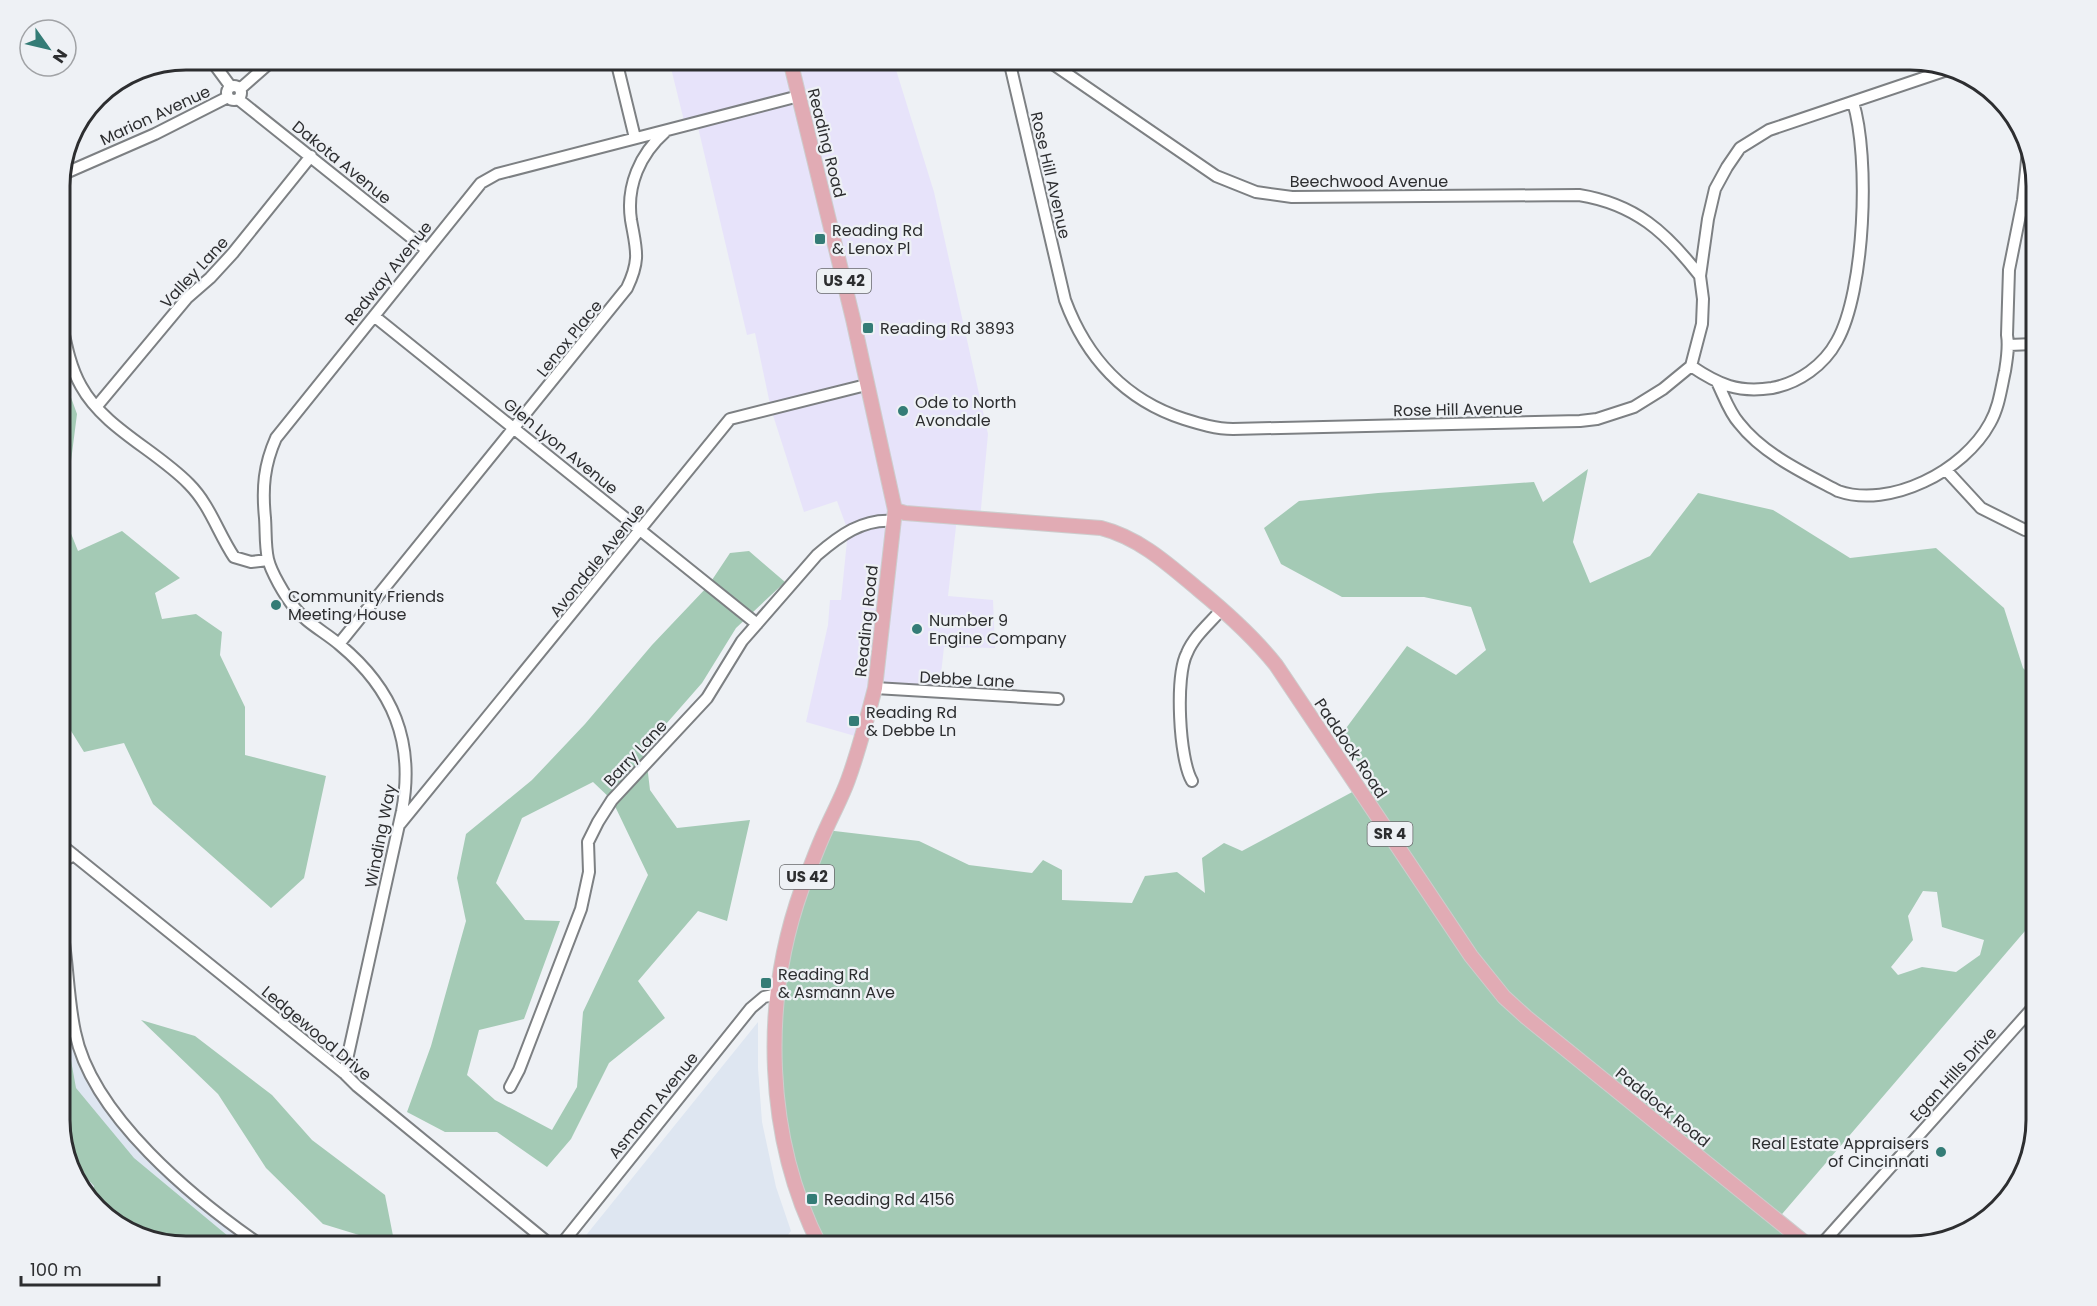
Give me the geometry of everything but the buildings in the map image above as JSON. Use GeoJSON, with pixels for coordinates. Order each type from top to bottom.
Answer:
{"type":"FeatureCollection","features":[{"type":"Feature","properties":{"kind":"main road","name":"Reading Road"},"geometry":{"type":"LineString","coordinates":[[792,71],[853,319],[894,516],[875,688],[848,782],[802,891],[782,964],[778,994],[776,1069],[782,1131],[794,1184],[815,1236]]}},
{"type":"Feature","properties":{"kind":"main road","name":"Paddock Road"},"geometry":{"type":"LineString","coordinates":[[894,516],[905,513],[1101,528],[1142,544],[1241,626],[1276,665],[1471,956],[1504,997],[1797,1236]]}},
{"type":"Feature","properties":{"kind":"street","name":"Beechwood Avenue"},"geometry":{"type":"LineString","coordinates":[[1062,70],[1216,176],[1256,192],[1292,197],[1579,195],[1596,198],[1629,210],[1652,223],[1700,276]]}},
{"type":"Feature","properties":{"kind":"street","name":"Dakota Avenue"},"geometry":{"type":"LineString","coordinates":[[219,71],[234,93],[427,250]]}},
{"type":"Feature","properties":{"kind":"street","name":"Marion Avenue"},"geometry":{"type":"LineString","coordinates":[[71,171],[155,134],[234,93],[260,71]]}},
{"type":"Feature","properties":{"kind":"street"},"geometry":{"type":"LineString","coordinates":[[619,71],[635,138]]}},
{"type":"Feature","properties":{"kind":"street","name":"Rose Hill Avenue"},"geometry":{"type":"LineString","coordinates":[[1011,71],[1065,300],[1073,320],[1092,354],[1105,370],[1121,385],[1157,408],[1204,425],[1226,429],[1580,421],[1618,414],[1634,407],[1663,389],[1691,366]]}},
{"type":"Feature","properties":{"kind":"street"},"geometry":{"type":"LineString","coordinates":[[1853,102],[1859,123],[1862,156],[1862,219],[1854,286],[1842,331],[1833,348],[1820,363],[1805,375],[1788,383],[1760,389],[1741,389],[1717,382],[1691,366],[1703,312],[1700,276],[1708,219],[1715,189],[1734,155],[1748,141],[1769,130],[1937,73]]}},
{"type":"Feature","properties":{"kind":"street"},"geometry":{"type":"LineString","coordinates":[[668,130],[798,96]]}},
{"type":"Feature","properties":{"kind":"street","name":"Redway Avenue"},"geometry":{"type":"LineString","coordinates":[[268,560],[263,478],[269,453],[283,427],[480,183],[497,174],[668,130]]}},
{"type":"Feature","properties":{"kind":"street","name":"Lenox Place"},"geometry":{"type":"LineString","coordinates":[[339,644],[627,288],[636,264],[637,251],[630,204],[633,182],[641,161],[650,147],[668,130]]}},
{"type":"Feature","properties":{"kind":"street","name":"Valley Lane"},"geometry":{"type":"LineString","coordinates":[[97,406],[177,309],[233,253],[311,156]]}},
{"type":"Feature","properties":{"kind":"street"},"geometry":{"type":"LineString","coordinates":[[1717,382],[1730,410],[1746,432],[1768,450],[1850,496],[1872,496],[1909,487],[1946,470],[1976,444],[1991,422],[2001,391],[2009,345],[2007,334],[2009,270],[2023,200],[2025,175]]}},
{"type":"Feature","properties":{"kind":"street","name":"Glen Lyon Avenue"},"geometry":{"type":"LineString","coordinates":[[374,316],[757,624]]}},
{"type":"Feature","properties":{"kind":"street"},"geometry":{"type":"LineString","coordinates":[[2009,345],[2026,344]]}},
{"type":"Feature","properties":{"kind":"street"},"geometry":{"type":"LineString","coordinates":[[71,359],[75,374],[88,397],[107,417],[190,485],[211,512],[234,557],[250,562],[268,560]]}},
{"type":"Feature","properties":{"kind":"street","name":"Avondale Avenue"},"geometry":{"type":"LineString","coordinates":[[397,827],[730,419],[866,385]]}},
{"type":"Feature","properties":{"kind":"street"},"geometry":{"type":"LineString","coordinates":[[1946,470],[1981,508],[2026,530]]}},
{"type":"Feature","properties":{"kind":"street","name":"Barry Lane"},"geometry":{"type":"LineString","coordinates":[[510,1087],[519,1070],[580,909],[590,872],[588,842],[612,800],[707,698],[726,669],[732,654],[805,567],[830,543],[860,526],[894,516]]}},
{"type":"Feature","properties":{"kind":"street","name":"Winding Way"},"geometry":{"type":"LineString","coordinates":[[268,560],[294,608],[339,644],[373,677],[388,701],[399,726],[404,751],[406,777],[403,802],[345,1073]]}},
{"type":"Feature","properties":{"kind":"street"},"geometry":{"type":"LineString","coordinates":[[1192,781],[1186,771],[1180,675],[1182,664],[1192,643],[1222,609]]}},
{"type":"Feature","properties":{"kind":"street","name":"Debbe Lane"},"geometry":{"type":"LineString","coordinates":[[875,688],[1058,699]]}},
{"type":"Feature","properties":{"kind":"street","name":"Ledgewood Drive"},"geometry":{"type":"LineString","coordinates":[[71,853],[345,1073],[357,1086],[540,1236]]}},
{"type":"Feature","properties":{"kind":"street","name":"Asmann Avenue"},"geometry":{"type":"LineString","coordinates":[[568,1236],[751,1008],[764,998],[778,994]]}},
{"type":"Feature","properties":{"kind":"street"},"geometry":{"type":"LineString","coordinates":[[71,1002],[75,1032],[87,1069],[114,1112],[166,1170],[249,1236]]}},
{"type":"Feature","properties":{"kind":"street","name":"Egan Hills Drive"},"geometry":{"type":"LineString","coordinates":[[1829,1236],[2026,1015]]}},
{"type":"Feature","properties":{"kind":"shaded area"},"geometry":{"type":"Polygon","coordinates":[[[672,71],[896,71],[934,192],[988,434],[980,519],[957,518],[948,596],[993,600],[995,648],[944,647],[939,692],[875,688],[862,738],[806,722],[828,625],[830,600],[841,600],[848,531],[837,501],[804,512],[771,409],[755,333],[747,335],[697,123],[685,125],[672,71]]]}},
{"type":"Feature","properties":{"kind":"shaded area"},"geometry":{"type":"Polygon","coordinates":[[[71,1002],[75,1032],[87,1069],[166,1170],[249,1236],[187,1236],[157,1232],[129,1220],[116,1211],[95,1190],[79,1164],[71,1127],[71,1002]]]}},
{"type":"Feature","properties":{"kind":"shaded area"},"geometry":{"type":"Polygon","coordinates":[[[758,1022],[758,1068],[762,1122],[776,1187],[791,1231],[787,1236],[585,1236],[758,1022]]]}},
{"type":"Feature","properties":{"kind":"green space"},"geometry":{"type":"Polygon","coordinates":[[[71,397],[77,414],[71,461],[71,397]]]}},
{"type":"Feature","properties":{"kind":"green space"},"geometry":{"type":"Polygon","coordinates":[[[1588,469],[1573,542],[1590,583],[1650,556],[1698,493],[1773,510],[1850,558],[1936,548],[2004,608],[2023,668],[2026,671],[2026,930],[1777,1220],[1794,1236],[817,1236],[778,1104],[782,965],[826,830],[919,841],[969,865],[1032,873],[1043,860],[1062,870],[1062,900],[1132,903],[1145,876],[1177,872],[1205,893],[1202,858],[1224,843],[1242,851],[1371,782],[1341,735],[1407,646],[1456,675],[1486,650],[1471,607],[1424,597],[1342,597],[1281,564],[1264,528],[1299,501],[1534,482],[1543,502],[1588,469]],[[1923,891],[1908,916],[1913,940],[1891,967],[1898,975],[1922,967],[1956,972],[1980,955],[1984,940],[1942,927],[1937,892],[1923,891]]]}},
{"type":"Feature","properties":{"kind":"green space"},"geometry":{"type":"Polygon","coordinates":[[[122,531],[180,578],[155,593],[162,619],[196,614],[222,632],[220,655],[245,707],[245,755],[326,776],[304,878],[271,908],[153,804],[124,743],[84,752],[71,731],[71,534],[78,551],[122,531]]]}},
{"type":"Feature","properties":{"kind":"green space"},"geometry":{"type":"Polygon","coordinates":[[[749,551],[785,582],[736,628],[702,683],[645,748],[650,790],[677,828],[750,820],[727,921],[698,911],[638,981],[665,1018],[609,1063],[571,1139],[547,1167],[497,1132],[445,1132],[407,1112],[431,1046],[466,921],[457,878],[466,834],[532,780],[585,724],[652,645],[708,586],[730,553],[749,551]],[[593,782],[522,818],[496,883],[525,920],[560,921],[524,1019],[479,1030],[467,1075],[495,1100],[552,1130],[577,1087],[583,1012],[648,875],[612,800],[593,782]]]}},
{"type":"Feature","properties":{"kind":"green space"},"geometry":{"type":"Polygon","coordinates":[[[141,1020],[195,1036],[272,1095],[312,1140],[385,1195],[393,1236],[362,1236],[323,1224],[266,1168],[218,1094],[141,1020]]]}},
{"type":"Feature","properties":{"kind":"green space"},"geometry":{"type":"Polygon","coordinates":[[[71,1060],[76,1088],[134,1158],[228,1236],[172,1235],[142,1227],[116,1211],[95,1190],[86,1177],[74,1149],[71,1127],[71,1060]]]}},
{"type":"Feature","properties":{"kind":"place","name":"Reading Rd & Lenox Pl"},"geometry":{"type":"Point","coordinates":[820,239]}},
{"type":"Feature","properties":{"kind":"place","name":"Reading Rd 3893"},"geometry":{"type":"Point","coordinates":[868,328]}},
{"type":"Feature","properties":{"kind":"place","name":"Ode to North Avondale"},"geometry":{"type":"Point","coordinates":[903,411]}},
{"type":"Feature","properties":{"kind":"place","name":"Community Friends Meeting House"},"geometry":{"type":"Point","coordinates":[276,605]}},
{"type":"Feature","properties":{"kind":"place","name":"Number 9 Engine Company"},"geometry":{"type":"Point","coordinates":[917,629]}},
{"type":"Feature","properties":{"kind":"place","name":"Reading Rd & Debbe Ln"},"geometry":{"type":"Point","coordinates":[854,721]}},
{"type":"Feature","properties":{"kind":"place","name":"Reading Rd & Asmann Ave"},"geometry":{"type":"Point","coordinates":[766,983]}},
{"type":"Feature","properties":{"kind":"place","name":"Real Estate Appraisers of Cincinnati"},"geometry":{"type":"Point","coordinates":[1941,1152]}},
{"type":"Feature","properties":{"kind":"place","name":"Reading Rd 4156"},"geometry":{"type":"Point","coordinates":[812,1199]}}]}
